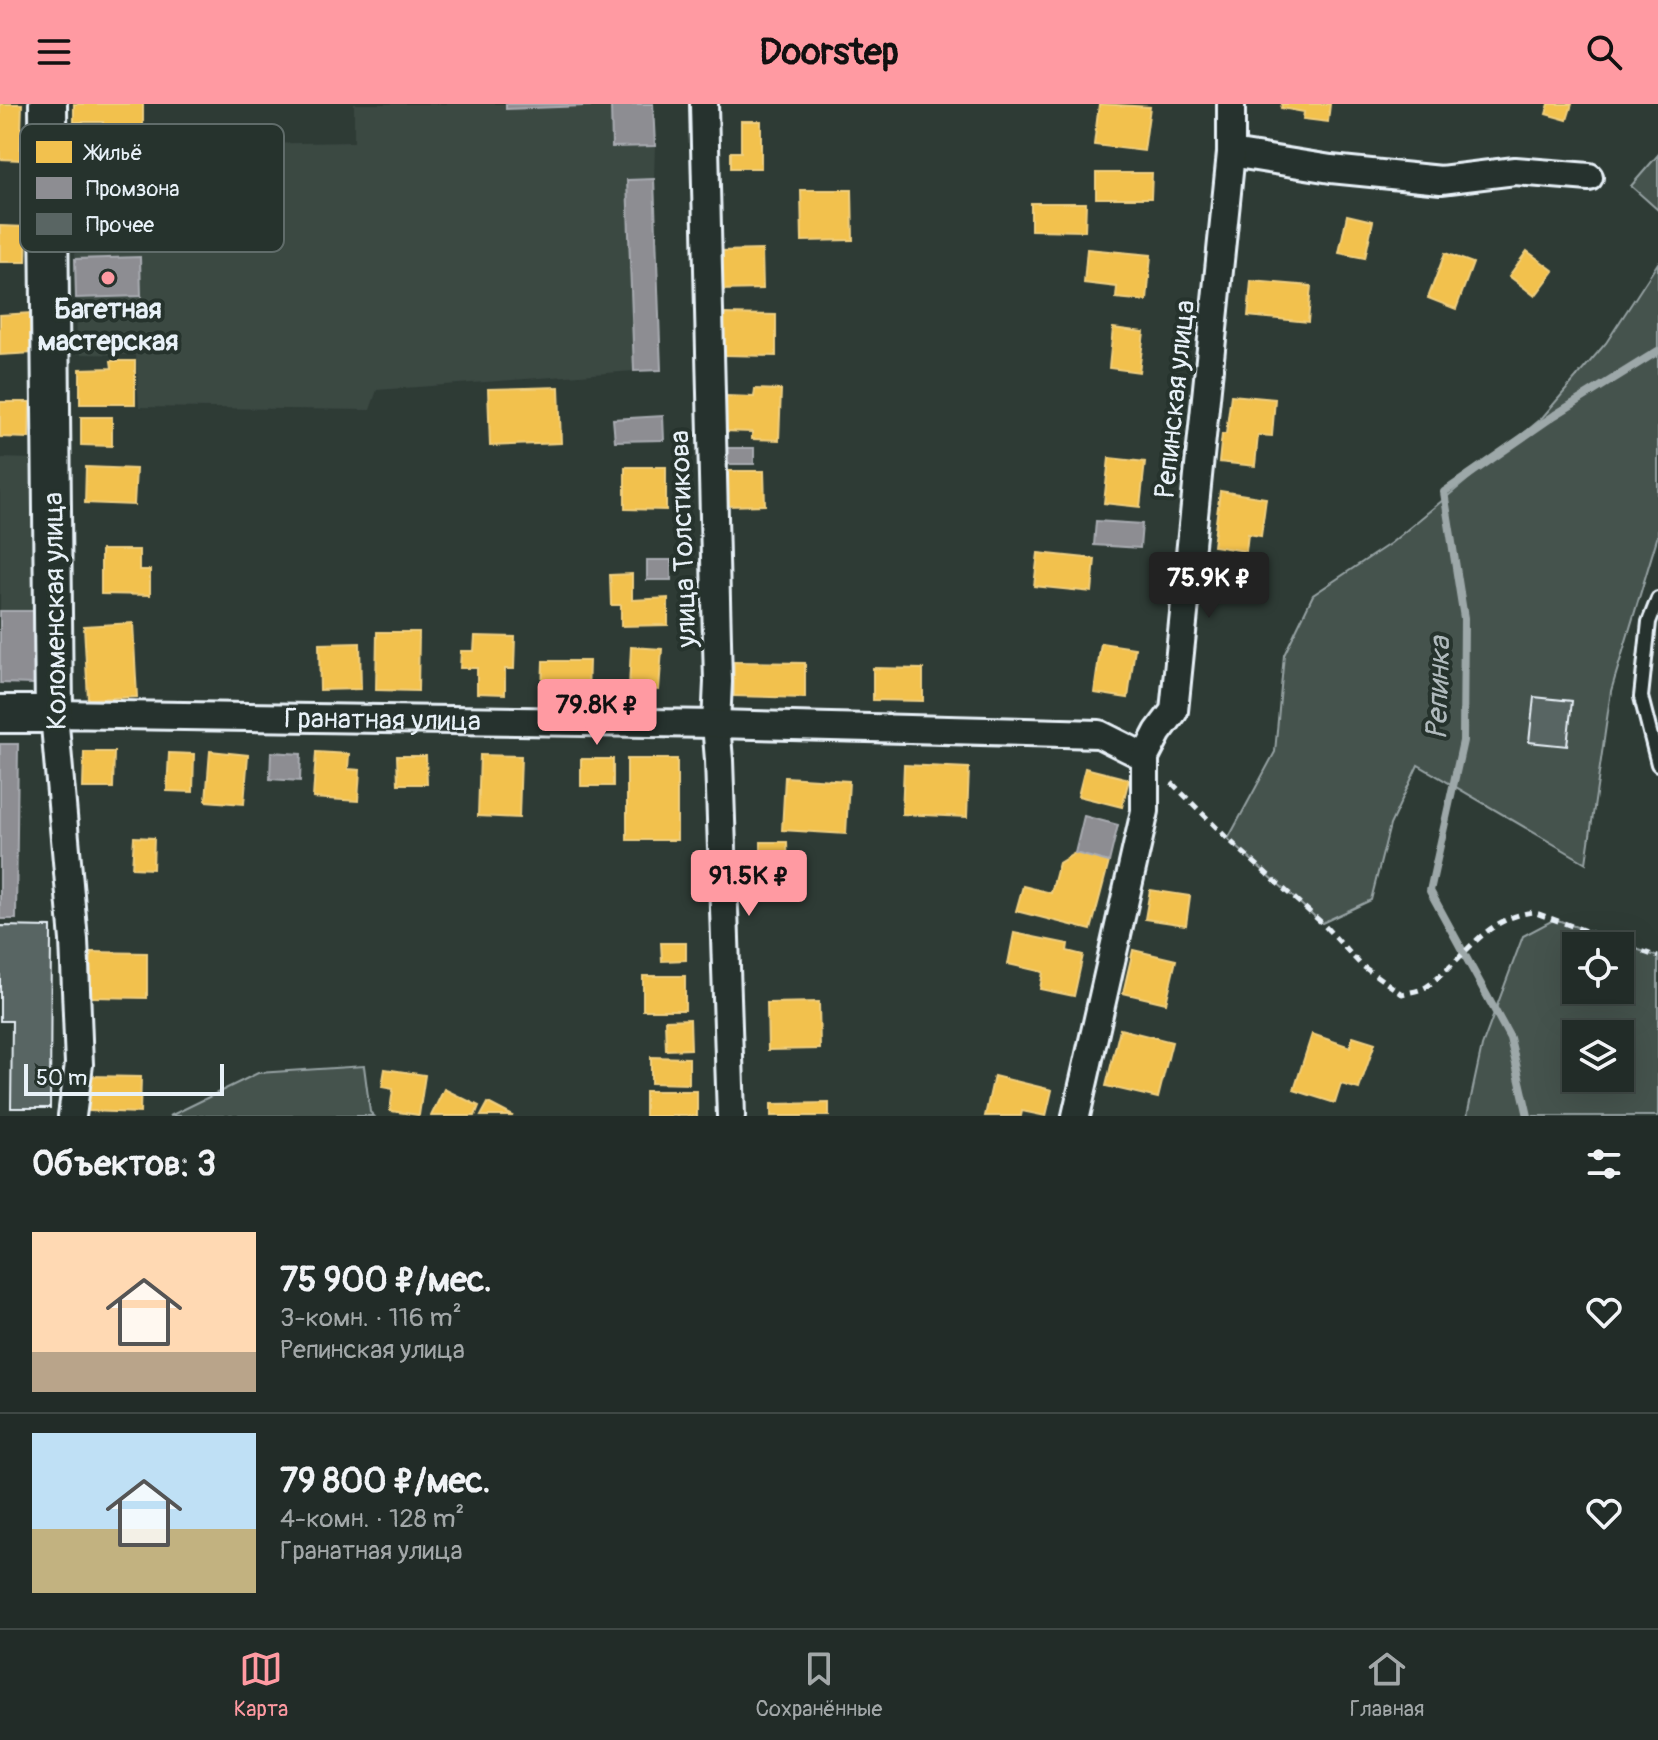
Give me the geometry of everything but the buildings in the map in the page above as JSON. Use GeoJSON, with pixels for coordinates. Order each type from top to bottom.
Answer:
{"type":"FeatureCollection","features":[{"type":"Feature","properties":{"kind":"main road","name":"Коломенская улица"},"geometry":{"type":"LineString","coordinates":[[48,104],[48,124]]}},
{"type":"Feature","properties":{"kind":"main road","name":"Коломенская улица"},"geometry":{"type":"LineString","coordinates":[[49,252],[54,714]]}},
{"type":"Feature","properties":{"kind":"main road","name":"Гранатная улица"},"geometry":{"type":"LineString","coordinates":[[0,714],[54,714]]}},
{"type":"Feature","properties":{"kind":"street","name":"улица Толстикова"},"geometry":{"type":"LineString","coordinates":[[704,104],[718,682],[716,724],[731,1116]]}},
{"type":"Feature","properties":{"kind":"street","name":"Репинская улица"},"geometry":{"type":"LineString","coordinates":[[1145,757],[1174,711],[1231,153],[1231,104]]}},
{"type":"Feature","properties":{"kind":"street"},"geometry":{"type":"LineString","coordinates":[[1231,153],[1331,169],[1441,180],[1515,171],[1589,177]]}},
{"type":"Feature","properties":{"kind":"street","name":"Гранатная улица"},"geometry":{"type":"LineString","coordinates":[[54,714],[716,724],[1099,734],[1145,757]]}},
{"type":"Feature","properties":{"kind":"street","name":"Коломенская улица"},"geometry":{"type":"LineString","coordinates":[[54,714],[74,940],[79,1064],[72,1116]]}},
{"type":"Feature","properties":{"kind":"street"},"geometry":{"type":"LineString","coordinates":[[1076,1116],[1145,811],[1145,757]]}},
{"type":"Feature","properties":{"kind":"lane"},"geometry":{"type":"LineString","coordinates":[[1658,599],[1649,622],[1641,697],[1658,764]]}},
{"type":"Feature","properties":{"kind":"path"},"geometry":{"type":"LineString","coordinates":[[1145,757],[1228,839],[1322,923],[1361,965],[1402,994],[1424,988],[1473,941],[1516,914],[1533,912],[1658,957]]}},
{"type":"Feature","properties":{"kind":"shaded area"},"geometry":{"type":"Polygon","coordinates":[[[354,104],[506,104],[507,109],[611,105],[613,147],[655,146],[654,179],[627,181],[634,371],[377,390],[370,410],[139,407],[136,355],[77,354],[76,298],[141,296],[140,257],[75,259],[75,252],[284,252],[284,143],[354,142],[354,104]]]}},
{"type":"Feature","properties":{"kind":"shaded area"},"geometry":{"type":"Polygon","coordinates":[[[1658,155],[1658,210],[1631,186],[1658,155]]]}},
{"type":"Feature","properties":{"kind":"shaded area"},"geometry":{"type":"Polygon","coordinates":[[[1658,263],[1658,535],[1611,691],[1586,863],[1418,765],[1390,825],[1371,900],[1322,923],[1228,839],[1275,752],[1284,655],[1313,595],[1391,543],[1541,419],[1606,343],[1658,263]]]}},
{"type":"Feature","properties":{"kind":"shaded area"},"geometry":{"type":"Polygon","coordinates":[[[0,458],[35,459],[34,611],[0,611],[0,458]]]}},
{"type":"Feature","properties":{"kind":"shaded area"},"geometry":{"type":"Polygon","coordinates":[[[1555,919],[1590,932],[1562,932],[1562,1004],[1634,1004],[1634,948],[1658,957],[1658,1116],[1467,1116],[1482,1046],[1523,936],[1555,919]]]}},
{"type":"Feature","properties":{"kind":"shaded area"},"geometry":{"type":"Polygon","coordinates":[[[364,1066],[370,1112],[374,1116],[170,1116],[258,1073],[364,1066]]]}},
{"type":"Feature","properties":{"kind":"waterway","name":"Репинка"},"geometry":{"type":"LineString","coordinates":[[1528,1116],[1510,1038],[1430,891],[1463,741],[1464,618],[1444,492],[1555,415],[1658,351]]}},
{"type":"Feature","properties":{"kind":"place","name":"Багетная мастерская"},"geometry":{"type":"Point","coordinates":[108,278]}}]}
